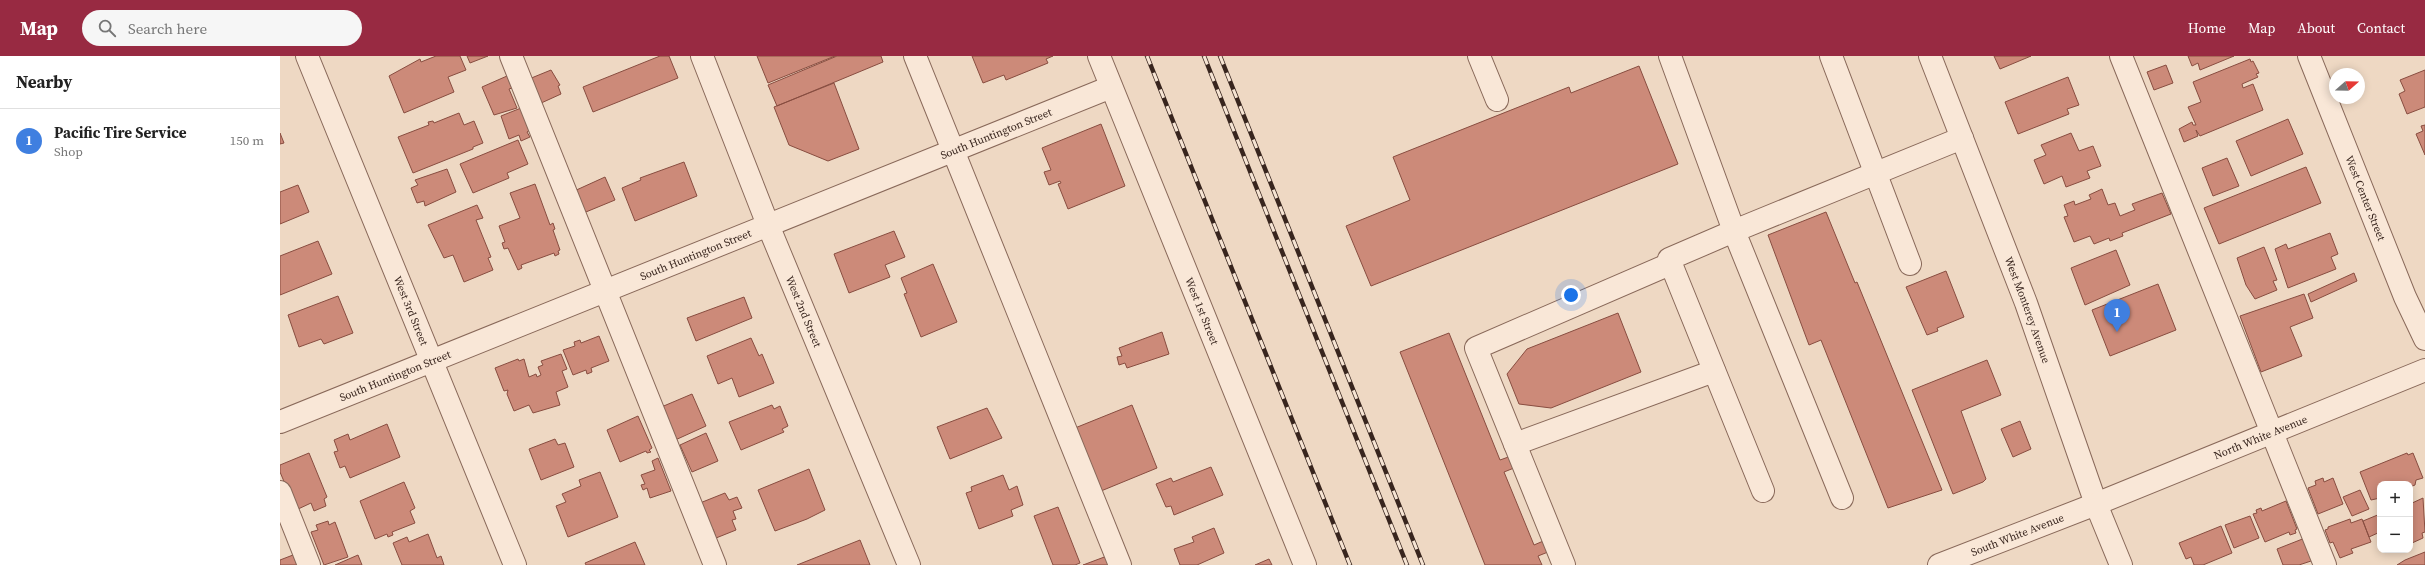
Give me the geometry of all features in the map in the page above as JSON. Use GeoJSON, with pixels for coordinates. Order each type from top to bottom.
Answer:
{"type":"FeatureCollection","features":[{"type":"Feature","properties":{"kind":"street","name":"West 3rd Street"},"geometry":{"type":"LineString","coordinates":[[307,56],[515,565]]}},
{"type":"Feature","properties":{"kind":"street"},"geometry":{"type":"LineString","coordinates":[[511,56],[715,565]]}},
{"type":"Feature","properties":{"kind":"street","name":"West 2nd Street"},"geometry":{"type":"LineString","coordinates":[[702,56],[768,225],[909,565]]}},
{"type":"Feature","properties":{"kind":"street"},"geometry":{"type":"LineString","coordinates":[[914,56],[1120,565]]}},
{"type":"Feature","properties":{"kind":"street","name":"West 1st Street"},"geometry":{"type":"LineString","coordinates":[[1099,56],[1305,565]]}},
{"type":"Feature","properties":{"kind":"street"},"geometry":{"type":"LineString","coordinates":[[1479,56],[1498,100]]}},
{"type":"Feature","properties":{"kind":"street"},"geometry":{"type":"LineString","coordinates":[[1670,56],[1734,231],[1842,498]]}},
{"type":"Feature","properties":{"kind":"street"},"geometry":{"type":"LineString","coordinates":[[1831,56],[1910,264]]}},
{"type":"Feature","properties":{"kind":"street","name":"West Monterey Avenue"},"geometry":{"type":"LineString","coordinates":[[1930,56],[2026,303],[2096,504],[2120,565]]}},
{"type":"Feature","properties":{"kind":"street"},"geometry":{"type":"LineString","coordinates":[[2121,56],[2325,565]]}},
{"type":"Feature","properties":{"kind":"street","name":"West Center Street"},"geometry":{"type":"LineString","coordinates":[[2309,56],[2404,297],[2425,339]]}},
{"type":"Feature","properties":{"kind":"street","name":"South Huntington Street"},"geometry":{"type":"LineString","coordinates":[[280,422],[432,359],[1111,87]]}},
{"type":"Feature","properties":{"kind":"street"},"geometry":{"type":"LineString","coordinates":[[1763,491],[1669,259],[1962,138]]}},
{"type":"Feature","properties":{"kind":"street"},"geometry":{"type":"LineString","coordinates":[[1564,565],[1476,348],[1670,264]]}},
{"type":"Feature","properties":{"kind":"street","name":"North White Avenue"},"geometry":{"type":"LineString","coordinates":[[2096,504],[2425,370]]}},
{"type":"Feature","properties":{"kind":"street"},"geometry":{"type":"LineString","coordinates":[[1515,444],[1714,371]]}},
{"type":"Feature","properties":{"kind":"street"},"geometry":{"type":"LineString","coordinates":[[280,492],[309,565]]}},
{"type":"Feature","properties":{"kind":"street","name":"South White Avenue"},"geometry":{"type":"LineString","coordinates":[[1939,565],[2096,504]]}},
{"type":"Feature","properties":{"kind":"building"},"geometry":{"type":"Polygon","coordinates":[[[436,56],[460,56],[466,70],[448,77],[454,92],[404,113],[389,76],[420,59],[421,62],[436,56]]]}},
{"type":"Feature","properties":{"kind":"building"},"geometry":{"type":"Polygon","coordinates":[[[467,56],[488,56],[470,63],[467,56]]]}},
{"type":"Feature","properties":{"kind":"building"},"geometry":{"type":"Polygon","coordinates":[[[660,56],[669,56],[678,78],[593,112],[583,87],[660,56]]]}},
{"type":"Feature","properties":{"kind":"building"},"geometry":{"type":"Polygon","coordinates":[[[757,56],[835,56],[768,83],[757,56]]]}},
{"type":"Feature","properties":{"kind":"building"},"geometry":{"type":"Polygon","coordinates":[[[837,56],[881,56],[883,62],[777,106],[768,85],[837,56]]]}},
{"type":"Feature","properties":{"kind":"building"},"geometry":{"type":"Polygon","coordinates":[[[972,56],[1053,56],[1046,59],[1048,63],[1006,80],[1004,75],[983,83],[972,56]]]}},
{"type":"Feature","properties":{"kind":"building"},"geometry":{"type":"Polygon","coordinates":[[[1994,56],[2031,56],[2000,69],[1994,56]]]}},
{"type":"Feature","properties":{"kind":"building"},"geometry":{"type":"Polygon","coordinates":[[[2188,56],[2234,56],[2200,70],[2198,63],[2192,66],[2188,56]]]}},
{"type":"Feature","properties":{"kind":"building"},"geometry":{"type":"Polygon","coordinates":[[[2250,59],[2251,62],[2253,61],[2259,73],[2256,74],[2258,77],[2242,84],[2243,88],[2253,84],[2263,110],[2200,136],[2196,130],[2198,136],[2184,142],[2179,129],[2192,122],[2193,125],[2196,125],[2188,107],[2201,102],[2193,82],[2250,59]]]}},
{"type":"Feature","properties":{"kind":"building"},"geometry":{"type":"Polygon","coordinates":[[[2166,65],[2173,83],[2154,90],[2147,72],[2166,65]]]}},
{"type":"Feature","properties":{"kind":"building"},"geometry":{"type":"Polygon","coordinates":[[[1639,66],[1678,164],[1371,286],[1346,226],[1410,200],[1393,157],[1569,87],[1571,93],[1639,66]]]}},
{"type":"Feature","properties":{"kind":"building"},"geometry":{"type":"Polygon","coordinates":[[[551,70],[560,85],[558,86],[561,94],[539,104],[529,79],[551,70]]]}},
{"type":"Feature","properties":{"kind":"building"},"geometry":{"type":"Polygon","coordinates":[[[2425,70],[2425,107],[2407,114],[2399,94],[2405,91],[2400,80],[2425,70]]]}},
{"type":"Feature","properties":{"kind":"building"},"geometry":{"type":"Polygon","coordinates":[[[507,76],[512,88],[509,89],[517,108],[494,115],[482,87],[507,76]]]}},
{"type":"Feature","properties":{"kind":"building"},"geometry":{"type":"Polygon","coordinates":[[[2068,77],[2079,105],[2067,109],[2069,114],[2018,134],[2005,102],[2068,77]]]}},
{"type":"Feature","properties":{"kind":"building"},"geometry":{"type":"Polygon","coordinates":[[[834,83],[859,149],[828,161],[789,145],[774,107],[834,83]]]}},
{"type":"Feature","properties":{"kind":"building"},"geometry":{"type":"Polygon","coordinates":[[[521,108],[530,130],[527,132],[530,137],[521,141],[519,135],[509,139],[501,116],[521,108]]]}},
{"type":"Feature","properties":{"kind":"building"},"geometry":{"type":"Polygon","coordinates":[[[459,113],[464,125],[474,121],[483,143],[473,147],[473,149],[413,173],[398,137],[429,125],[428,122],[433,121],[434,123],[459,113]]]}},
{"type":"Feature","properties":{"kind":"building"},"geometry":{"type":"Polygon","coordinates":[[[2288,119],[2303,154],[2251,176],[2236,141],[2288,119]]]}},
{"type":"Feature","properties":{"kind":"building"},"geometry":{"type":"Polygon","coordinates":[[[1101,124],[1125,186],[1068,209],[1058,184],[1061,183],[1060,181],[1049,185],[1044,172],[1051,170],[1042,148],[1101,124]]]}},
{"type":"Feature","properties":{"kind":"building"},"geometry":{"type":"Polygon","coordinates":[[[2425,125],[2425,155],[2416,134],[2423,131],[2421,126],[2425,125]]]}},
{"type":"Feature","properties":{"kind":"building"},"geometry":{"type":"Polygon","coordinates":[[[280,133],[284,143],[280,144],[280,133]]]}},
{"type":"Feature","properties":{"kind":"building"},"geometry":{"type":"Polygon","coordinates":[[[2071,133],[2079,151],[2093,146],[2101,166],[2087,171],[2090,178],[2066,187],[2062,176],[2044,184],[2034,160],[2046,155],[2041,145],[2071,133]]]}},
{"type":"Feature","properties":{"kind":"building"},"geometry":{"type":"Polygon","coordinates":[[[518,140],[528,164],[507,173],[509,178],[473,193],[460,164],[518,140]]]}},
{"type":"Feature","properties":{"kind":"building"},"geometry":{"type":"Polygon","coordinates":[[[2227,158],[2239,186],[2213,196],[2202,168],[2227,158]]]}},
{"type":"Feature","properties":{"kind":"building"},"geometry":{"type":"Polygon","coordinates":[[[684,162],[697,196],[635,221],[622,188],[641,180],[640,178],[684,162]]]}},
{"type":"Feature","properties":{"kind":"building"},"geometry":{"type":"Polygon","coordinates":[[[2306,167],[2321,203],[2219,244],[2204,208],[2306,167]]]}},
{"type":"Feature","properties":{"kind":"building"},"geometry":{"type":"Polygon","coordinates":[[[447,169],[456,192],[425,206],[424,201],[417,203],[411,188],[418,185],[415,180],[447,169]]]}},
{"type":"Feature","properties":{"kind":"building"},"geometry":{"type":"Polygon","coordinates":[[[605,177],[615,200],[581,214],[572,192],[605,177]]]}},
{"type":"Feature","properties":{"kind":"building"},"geometry":{"type":"Polygon","coordinates":[[[535,184],[550,225],[553,223],[555,229],[553,230],[560,250],[558,251],[559,254],[555,256],[554,253],[521,265],[522,268],[518,270],[508,248],[504,249],[502,243],[505,242],[499,226],[520,218],[510,193],[535,184]]]}},
{"type":"Feature","properties":{"kind":"building"},"geometry":{"type":"Polygon","coordinates":[[[298,185],[309,212],[280,224],[280,192],[298,185]]]}},
{"type":"Feature","properties":{"kind":"building"},"geometry":{"type":"Polygon","coordinates":[[[2102,189],[2108,205],[2115,203],[2120,216],[2135,210],[2132,204],[2162,193],[2171,214],[2122,233],[2123,236],[2110,241],[2109,238],[2094,244],[2090,236],[2074,242],[2064,217],[2068,216],[2064,205],[2074,201],[2075,205],[2091,199],[2089,195],[2102,189]]]}},
{"type":"Feature","properties":{"kind":"building"},"geometry":{"type":"Polygon","coordinates":[[[477,205],[483,218],[476,220],[491,257],[488,258],[493,270],[464,282],[453,255],[444,258],[428,225],[477,205]]]}},
{"type":"Feature","properties":{"kind":"building"},"geometry":{"type":"Polygon","coordinates":[[[1826,212],[1855,283],[1857,282],[1942,490],[1888,508],[1821,340],[1809,345],[1768,235],[1826,212]]]}},
{"type":"Feature","properties":{"kind":"building"},"geometry":{"type":"Polygon","coordinates":[[[894,231],[905,257],[885,265],[890,277],[849,293],[834,254],[894,231]]]}},
{"type":"Feature","properties":{"kind":"building"},"geometry":{"type":"Polygon","coordinates":[[[2330,233],[2338,254],[2331,257],[2336,269],[2288,288],[2275,249],[2286,244],[2288,249],[2330,233]]]}},
{"type":"Feature","properties":{"kind":"building"},"geometry":{"type":"Polygon","coordinates":[[[318,241],[332,274],[280,295],[280,256],[318,241]]]}},
{"type":"Feature","properties":{"kind":"building"},"geometry":{"type":"Polygon","coordinates":[[[2264,247],[2277,280],[2273,281],[2277,290],[2255,299],[2246,285],[2237,258],[2264,247]]]}},
{"type":"Feature","properties":{"kind":"building"},"geometry":{"type":"Polygon","coordinates":[[[2116,250],[2130,285],[2085,305],[2071,268],[2116,250]]]}},
{"type":"Feature","properties":{"kind":"building"},"geometry":{"type":"Polygon","coordinates":[[[933,264],[957,322],[921,337],[904,294],[907,293],[901,278],[933,264]]]}},
{"type":"Feature","properties":{"kind":"building"},"geometry":{"type":"Polygon","coordinates":[[[1946,271],[1964,317],[1937,328],[1938,331],[1927,335],[1906,287],[1946,271]]]}},
{"type":"Feature","properties":{"kind":"building"},"geometry":{"type":"Polygon","coordinates":[[[2354,273],[2357,281],[2311,302],[2308,294],[2354,273]]]}},
{"type":"Feature","properties":{"kind":"building"},"geometry":{"type":"Polygon","coordinates":[[[2158,284],[2176,330],[2110,356],[2092,310],[2158,284]]]}},
{"type":"Feature","properties":{"kind":"building"},"geometry":{"type":"Polygon","coordinates":[[[2304,294],[2313,318],[2290,327],[2302,356],[2261,372],[2240,316],[2304,294]]]}},
{"type":"Feature","properties":{"kind":"building"},"geometry":{"type":"Polygon","coordinates":[[[338,296],[353,333],[324,344],[321,339],[299,347],[288,315],[338,296]]]}},
{"type":"Feature","properties":{"kind":"building"},"geometry":{"type":"Polygon","coordinates":[[[744,297],[752,318],[696,341],[687,318],[744,297]]]}},
{"type":"Feature","properties":{"kind":"building"},"geometry":{"type":"Polygon","coordinates":[[[1618,313],[1641,372],[1551,408],[1519,404],[1507,374],[1527,349],[1618,313]]]}},
{"type":"Feature","properties":{"kind":"building"},"geometry":{"type":"Polygon","coordinates":[[[1162,332],[1169,354],[1127,368],[1125,363],[1119,365],[1117,357],[1122,356],[1119,348],[1162,332]]]}},
{"type":"Feature","properties":{"kind":"building"},"geometry":{"type":"Polygon","coordinates":[[[1449,333],[1500,460],[1514,455],[1519,466],[1504,472],[1534,545],[1548,539],[1553,550],[1538,556],[1542,565],[1485,565],[1400,352],[1449,333]]]}},
{"type":"Feature","properties":{"kind":"building"},"geometry":{"type":"Polygon","coordinates":[[[599,336],[609,361],[591,368],[592,372],[587,374],[586,370],[573,375],[563,350],[575,346],[574,342],[580,340],[581,343],[599,336]]]}},
{"type":"Feature","properties":{"kind":"building"},"geometry":{"type":"Polygon","coordinates":[[[751,338],[759,356],[762,354],[774,383],[739,397],[732,378],[718,384],[707,356],[751,338]]]}},
{"type":"Feature","properties":{"kind":"building"},"geometry":{"type":"Polygon","coordinates":[[[561,354],[567,369],[562,371],[568,387],[556,392],[560,405],[533,413],[529,405],[514,411],[507,394],[508,390],[504,391],[495,368],[518,359],[519,361],[524,359],[529,377],[536,374],[537,377],[541,375],[538,367],[543,365],[541,361],[561,354]]]}},
{"type":"Feature","properties":{"kind":"building"},"geometry":{"type":"Polygon","coordinates":[[[1987,360],[2001,395],[1961,411],[1986,479],[1983,482],[1953,494],[1912,390],[1987,360]]]}},
{"type":"Feature","properties":{"kind":"building"},"geometry":{"type":"Polygon","coordinates":[[[692,394],[706,426],[673,441],[659,408],[692,394]]]}},
{"type":"Feature","properties":{"kind":"building"},"geometry":{"type":"Polygon","coordinates":[[[772,405],[774,409],[780,406],[788,426],[782,429],[784,432],[741,450],[729,422],[772,405]]]}},
{"type":"Feature","properties":{"kind":"building"},"geometry":{"type":"Polygon","coordinates":[[[1132,405],[1157,468],[1101,491],[1075,428],[1132,405]]]}},
{"type":"Feature","properties":{"kind":"building"},"geometry":{"type":"Polygon","coordinates":[[[987,408],[1002,438],[950,459],[937,427],[987,408]]]}},
{"type":"Feature","properties":{"kind":"building"},"geometry":{"type":"Polygon","coordinates":[[[638,416],[652,448],[649,450],[651,452],[647,453],[646,451],[620,462],[607,430],[638,416]]]}},
{"type":"Feature","properties":{"kind":"building"},"geometry":{"type":"Polygon","coordinates":[[[2020,421],[2031,449],[2013,457],[2001,429],[2020,421]]]}},
{"type":"Feature","properties":{"kind":"building"},"geometry":{"type":"Polygon","coordinates":[[[387,424],[400,457],[350,478],[345,466],[340,468],[334,452],[338,451],[334,440],[348,434],[350,440],[387,424]]]}},
{"type":"Feature","properties":{"kind":"building"},"geometry":{"type":"Polygon","coordinates":[[[706,433],[718,461],[692,472],[680,445],[706,433]]]}},
{"type":"Feature","properties":{"kind":"building"},"geometry":{"type":"Polygon","coordinates":[[[555,439],[558,445],[565,443],[574,467],[541,480],[529,449],[555,439]]]}},
{"type":"Feature","properties":{"kind":"building"},"geometry":{"type":"Polygon","coordinates":[[[309,453],[327,497],[324,499],[326,506],[314,511],[311,503],[296,510],[280,472],[280,465],[309,453]]]}},
{"type":"Feature","properties":{"kind":"building"},"geometry":{"type":"Polygon","coordinates":[[[2407,453],[2408,455],[2413,453],[2423,478],[2416,480],[2415,485],[2413,486],[2413,481],[2377,481],[2377,499],[2371,500],[2360,472],[2407,453]]]}},
{"type":"Feature","properties":{"kind":"building"},"geometry":{"type":"Polygon","coordinates":[[[658,458],[671,491],[650,498],[647,488],[643,490],[641,485],[645,484],[641,475],[655,470],[652,461],[658,458]]]}},
{"type":"Feature","properties":{"kind":"building"},"geometry":{"type":"Polygon","coordinates":[[[1211,467],[1223,495],[1174,515],[1171,506],[1166,507],[1156,484],[1171,478],[1173,482],[1211,467]]]}},
{"type":"Feature","properties":{"kind":"building"},"geometry":{"type":"Polygon","coordinates":[[[809,469],[825,510],[807,519],[775,531],[758,490],[809,469]]]}},
{"type":"Feature","properties":{"kind":"building"},"geometry":{"type":"Polygon","coordinates":[[[600,472],[618,517],[568,537],[556,506],[566,502],[562,494],[581,486],[579,480],[600,472]]]}},
{"type":"Feature","properties":{"kind":"building"},"geometry":{"type":"Polygon","coordinates":[[[1003,475],[1009,490],[1017,486],[1023,505],[1011,510],[1013,516],[979,529],[966,493],[972,491],[971,487],[1003,475]]]}},
{"type":"Feature","properties":{"kind":"building"},"geometry":{"type":"Polygon","coordinates":[[[2323,478],[2324,482],[2333,478],[2343,504],[2318,514],[2308,488],[2316,485],[2315,481],[2323,478]]]}},
{"type":"Feature","properties":{"kind":"building"},"geometry":{"type":"Polygon","coordinates":[[[404,482],[415,508],[410,511],[415,523],[392,532],[393,535],[388,537],[387,534],[375,539],[360,501],[404,482]]]}},
{"type":"Feature","properties":{"kind":"building"},"geometry":{"type":"Polygon","coordinates":[[[2360,490],[2369,509],[2352,516],[2343,497],[2360,490]]]}},
{"type":"Feature","properties":{"kind":"building"},"geometry":{"type":"Polygon","coordinates":[[[725,493],[729,500],[737,497],[742,508],[733,511],[736,519],[732,520],[736,530],[716,538],[713,529],[710,530],[700,503],[725,493]]]}},
{"type":"Feature","properties":{"kind":"building"},"geometry":{"type":"Polygon","coordinates":[[[2423,498],[2425,532],[2422,533],[2423,538],[2413,543],[2413,517],[2413,503],[2423,498]]]}},
{"type":"Feature","properties":{"kind":"building"},"geometry":{"type":"Polygon","coordinates":[[[2286,501],[2297,529],[2295,530],[2296,533],[2290,535],[2289,532],[2265,542],[2253,514],[2257,513],[2256,510],[2261,508],[2262,511],[2286,501]]]}},
{"type":"Feature","properties":{"kind":"building"},"geometry":{"type":"Polygon","coordinates":[[[1058,507],[1080,563],[1075,565],[1053,565],[1034,516],[1058,507]]]}},
{"type":"Feature","properties":{"kind":"building"},"geometry":{"type":"Polygon","coordinates":[[[2377,515],[2377,533],[2369,537],[2363,521],[2377,515]]]}},
{"type":"Feature","properties":{"kind":"building"},"geometry":{"type":"Polygon","coordinates":[[[2250,516],[2259,538],[2234,548],[2225,525],[2250,516]]]}},
{"type":"Feature","properties":{"kind":"building"},"geometry":{"type":"Polygon","coordinates":[[[2350,519],[2351,523],[2362,519],[2371,542],[2351,549],[2353,553],[2340,558],[2333,542],[2330,543],[2325,530],[2328,529],[2328,527],[2350,519]]]}},
{"type":"Feature","properties":{"kind":"building"},"geometry":{"type":"Polygon","coordinates":[[[328,521],[329,525],[335,522],[348,557],[324,565],[311,532],[318,530],[316,525],[328,521]]]}},
{"type":"Feature","properties":{"kind":"building"},"geometry":{"type":"Polygon","coordinates":[[[2221,526],[2232,553],[2203,565],[2194,565],[2191,557],[2186,559],[2179,543],[2221,526]]]}},
{"type":"Feature","properties":{"kind":"building"},"geometry":{"type":"Polygon","coordinates":[[[1214,528],[1224,553],[1197,565],[1180,565],[1174,549],[1194,542],[1192,537],[1214,528]]]}},
{"type":"Feature","properties":{"kind":"building"},"geometry":{"type":"Polygon","coordinates":[[[428,534],[437,558],[441,556],[444,565],[402,565],[393,543],[407,537],[409,542],[428,534]]]}},
{"type":"Feature","properties":{"kind":"building"},"geometry":{"type":"Polygon","coordinates":[[[2305,538],[2314,560],[2299,565],[2283,565],[2277,549],[2305,538]]]}},
{"type":"Feature","properties":{"kind":"building"},"geometry":{"type":"Polygon","coordinates":[[[860,540],[870,565],[797,565],[860,540]]]}},
{"type":"Feature","properties":{"kind":"building"},"geometry":{"type":"Polygon","coordinates":[[[635,542],[645,565],[586,565],[585,563],[635,542]]]}},
{"type":"Feature","properties":{"kind":"building"},"geometry":{"type":"Polygon","coordinates":[[[2425,552],[2425,565],[2397,565],[2405,560],[2425,552]]]}},
{"type":"Feature","properties":{"kind":"building"},"geometry":{"type":"Polygon","coordinates":[[[293,555],[297,565],[280,565],[280,560],[293,555]]]}},
{"type":"Feature","properties":{"kind":"building"},"geometry":{"type":"Polygon","coordinates":[[[358,555],[362,565],[335,565],[358,555]]]}},
{"type":"Feature","properties":{"kind":"building"},"geometry":{"type":"Polygon","coordinates":[[[1107,556],[1110,565],[1083,565],[1107,556]]]}},
{"type":"Feature","properties":{"kind":"building"},"geometry":{"type":"Polygon","coordinates":[[[1269,559],[1272,565],[1255,565],[1269,559]]]}},
{"type":"Feature","properties":{"kind":"railway"},"geometry":{"type":"LineString","coordinates":[[1147,56],[1350,565]]}},
{"type":"Feature","properties":{"kind":"railway"},"geometry":{"type":"LineString","coordinates":[[1204,56],[1407,565]]}},
{"type":"Feature","properties":{"kind":"railway"},"geometry":{"type":"LineString","coordinates":[[1220,56],[1423,565]]}},
{"type":"Feature","properties":{"kind":"place","name":"Pacific Tire Service"},"geometry":{"type":"Point","coordinates":[2117,332]}}]}
